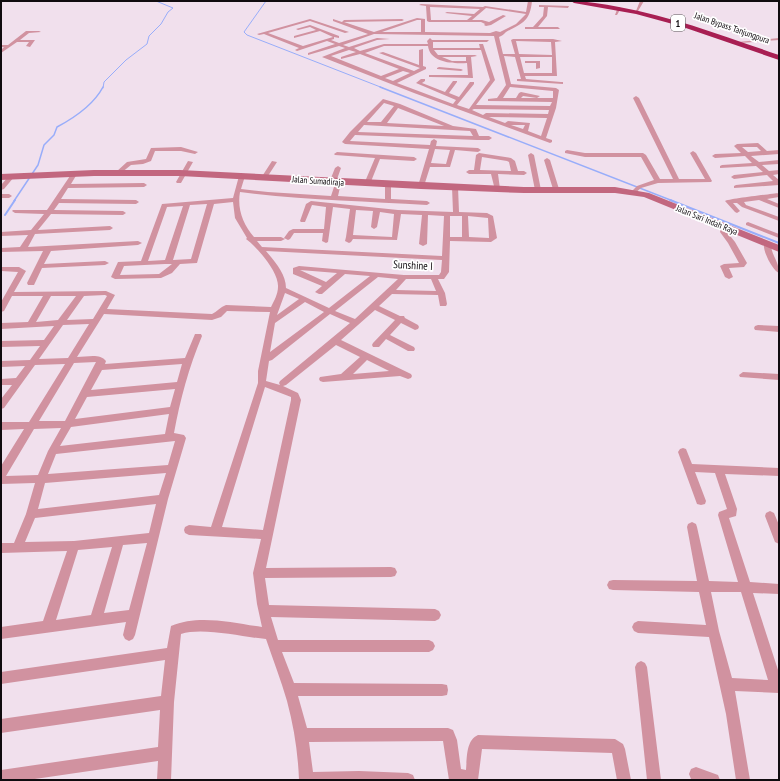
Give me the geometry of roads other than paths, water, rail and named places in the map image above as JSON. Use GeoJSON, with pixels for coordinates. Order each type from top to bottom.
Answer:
{"type":"FeatureCollection","features":[{"type":"Feature","properties":{"kind":"highway","name":"Jalan Bypass Tanjungpura"},"geometry":{"type":"LineString","coordinates":[[574,1],[683,24],[779,57]]}},
{"type":"Feature","properties":{"kind":"highway","name":"Jalan Bypass Tanjungpura"},"geometry":{"type":"LineString","coordinates":[[584,1],[637,10],[687,23],[779,57]]}},
{"type":"Feature","properties":{"kind":"street"},"geometry":{"type":"LineString","coordinates":[[498,34],[515,27],[530,13],[528,10],[529,1]]}},
{"type":"Feature","properties":{"kind":"street"},"geometry":{"type":"LineString","coordinates":[[637,10],[642,1]]}},
{"type":"Feature","properties":{"kind":"street"},"geometry":{"type":"LineString","coordinates":[[421,5],[487,7],[514,11],[528,10]]}},
{"type":"Feature","properties":{"kind":"street"},"geometry":{"type":"LineString","coordinates":[[428,6],[428,20],[488,23]]}},
{"type":"Feature","properties":{"kind":"street"},"geometry":{"type":"LineString","coordinates":[[540,6],[546,9],[565,12]]}},
{"type":"Feature","properties":{"kind":"street"},"geometry":{"type":"LineString","coordinates":[[468,21],[482,8]]}},
{"type":"Feature","properties":{"kind":"street"},"geometry":{"type":"LineString","coordinates":[[546,9],[568,8]]}},
{"type":"Feature","properties":{"kind":"street"},"geometry":{"type":"LineString","coordinates":[[534,28],[545,16],[546,9]]}},
{"type":"Feature","properties":{"kind":"street"},"geometry":{"type":"LineString","coordinates":[[447,21],[446,12],[475,14]]}},
{"type":"Feature","properties":{"kind":"street"},"geometry":{"type":"LineString","coordinates":[[481,27],[506,16]]}},
{"type":"Feature","properties":{"kind":"street"},"geometry":{"type":"LineString","coordinates":[[539,21],[547,22],[551,17]]}},
{"type":"Feature","properties":{"kind":"street"},"geometry":{"type":"LineString","coordinates":[[310,54],[409,21],[423,19],[423,34]]}},
{"type":"Feature","properties":{"kind":"street"},"geometry":{"type":"LineString","coordinates":[[524,19],[531,20]]}},
{"type":"Feature","properties":{"kind":"street"},"geometry":{"type":"LineString","coordinates":[[259,34],[310,20],[347,33],[297,50]]}},
{"type":"Feature","properties":{"kind":"street"},"geometry":{"type":"LineString","coordinates":[[296,37],[330,26],[339,21],[356,21],[372,26],[389,20],[409,21]]}},
{"type":"Feature","properties":{"kind":"street"},"geometry":{"type":"LineString","coordinates":[[339,21],[370,33],[423,34],[432,32],[509,34]]}},
{"type":"Feature","properties":{"kind":"street"},"geometry":{"type":"LineString","coordinates":[[408,34],[409,21]]}},
{"type":"Feature","properties":{"kind":"street"},"geometry":{"type":"LineString","coordinates":[[416,92],[429,88],[439,78],[438,58],[430,45],[433,21]]}},
{"type":"Feature","properties":{"kind":"street"},"geometry":{"type":"LineString","coordinates":[[305,40],[296,37],[292,33],[309,26],[337,37]]}},
{"type":"Feature","properties":{"kind":"street"},"geometry":{"type":"LineString","coordinates":[[527,28],[558,28]]}},
{"type":"Feature","properties":{"kind":"street"},"geometry":{"type":"LineString","coordinates":[[276,29],[285,33]]}},
{"type":"Feature","properties":{"kind":"street"},"geometry":{"type":"LineString","coordinates":[[1,52],[28,32],[39,32]]}},
{"type":"Feature","properties":{"kind":"street"},"geometry":{"type":"LineString","coordinates":[[265,33],[303,48]]}},
{"type":"Feature","properties":{"kind":"street"},"geometry":{"type":"LineString","coordinates":[[294,44],[318,37],[308,33]]}},
{"type":"Feature","properties":{"kind":"street"},"geometry":{"type":"LineString","coordinates":[[498,34],[508,81],[499,100]]}},
{"type":"Feature","properties":{"kind":"street"},"geometry":{"type":"LineString","coordinates":[[486,41],[480,41],[448,49],[430,45],[379,39],[323,57],[359,69],[416,92],[550,141]]}},
{"type":"Feature","properties":{"kind":"street"},"geometry":{"type":"LineString","coordinates":[[740,42],[779,39]]}},
{"type":"Feature","properties":{"kind":"street"},"geometry":{"type":"LineString","coordinates":[[327,40],[359,53],[364,59]]}},
{"type":"Feature","properties":{"kind":"street"},"geometry":{"type":"LineString","coordinates":[[524,80],[513,40],[553,43]]}},
{"type":"Feature","properties":{"kind":"street"},"geometry":{"type":"LineString","coordinates":[[16,41],[33,41],[28,46]]}},
{"type":"Feature","properties":{"kind":"street"},"geometry":{"type":"LineString","coordinates":[[480,41],[493,80]]}},
{"type":"Feature","properties":{"kind":"street"},"geometry":{"type":"LineString","coordinates":[[495,51],[517,56],[560,41]]}},
{"type":"Feature","properties":{"kind":"street"},"geometry":{"type":"LineString","coordinates":[[522,74],[554,75],[553,43]]}},
{"type":"Feature","properties":{"kind":"street"},"geometry":{"type":"LineString","coordinates":[[343,58],[384,45],[464,45],[489,51]]}},
{"type":"Feature","properties":{"kind":"street"},"geometry":{"type":"LineString","coordinates":[[364,59],[390,50],[421,50],[430,45]]}},
{"type":"Feature","properties":{"kind":"street"},"geometry":{"type":"LineString","coordinates":[[1,46],[9,46]]}},
{"type":"Feature","properties":{"kind":"street"},"geometry":{"type":"LineString","coordinates":[[393,83],[424,69],[421,67],[421,50]]}},
{"type":"Feature","properties":{"kind":"street"},"geometry":{"type":"LineString","coordinates":[[532,51],[554,56]]}},
{"type":"Feature","properties":{"kind":"street"},"geometry":{"type":"LineString","coordinates":[[381,53],[406,59],[421,67]]}},
{"type":"Feature","properties":{"kind":"street"},"geometry":{"type":"LineString","coordinates":[[348,56],[381,61],[414,73]]}},
{"type":"Feature","properties":{"kind":"street"},"geometry":{"type":"LineString","coordinates":[[431,76],[439,78],[471,78],[468,56]]}},
{"type":"Feature","properties":{"kind":"street"},"geometry":{"type":"LineString","coordinates":[[438,58],[475,56]]}},
{"type":"Feature","properties":{"kind":"street"},"geometry":{"type":"LineString","coordinates":[[438,58],[451,63],[468,62]]}},
{"type":"Feature","properties":{"kind":"street"},"geometry":{"type":"LineString","coordinates":[[374,64],[381,61]]}},
{"type":"Feature","properties":{"kind":"street"},"geometry":{"type":"LineString","coordinates":[[451,63],[452,69]]}},
{"type":"Feature","properties":{"kind":"street"},"geometry":{"type":"LineString","coordinates":[[520,65],[554,70]]}},
{"type":"Feature","properties":{"kind":"street"},"geometry":{"type":"LineString","coordinates":[[359,69],[366,67]]}},
{"type":"Feature","properties":{"kind":"street"},"geometry":{"type":"LineString","coordinates":[[439,68],[461,70]]}},
{"type":"Feature","properties":{"kind":"street"},"geometry":{"type":"LineString","coordinates":[[381,78],[403,69]]}},
{"type":"Feature","properties":{"kind":"street"},"geometry":{"type":"LineString","coordinates":[[370,74],[379,70],[390,74]]}},
{"type":"Feature","properties":{"kind":"street"},"geometry":{"type":"LineString","coordinates":[[423,80],[418,83],[459,99]]}},
{"type":"Feature","properties":{"kind":"street"},"geometry":{"type":"LineString","coordinates":[[493,80],[555,89],[555,100],[543,138]]}},
{"type":"Feature","properties":{"kind":"street"},"geometry":{"type":"LineString","coordinates":[[470,111],[493,80]]}},
{"type":"Feature","properties":{"kind":"street"},"geometry":{"type":"LineString","coordinates":[[508,81],[524,80],[561,83]]}},
{"type":"Feature","properties":{"kind":"street"},"geometry":{"type":"LineString","coordinates":[[446,94],[455,82]]}},
{"type":"Feature","properties":{"kind":"street"},"geometry":{"type":"LineString","coordinates":[[455,106],[472,83]]}},
{"type":"Feature","properties":{"kind":"street"},"geometry":{"type":"LineString","coordinates":[[636,98],[677,180]]}},
{"type":"Feature","properties":{"kind":"street"},"geometry":{"type":"LineString","coordinates":[[490,100],[555,100]]}},
{"type":"Feature","properties":{"kind":"street"},"geometry":{"type":"LineString","coordinates":[[477,138],[474,130],[436,127],[411,119],[398,105],[382,101],[352,133],[345,143],[431,146],[478,150]]}},
{"type":"Feature","properties":{"kind":"street"},"geometry":{"type":"LineString","coordinates":[[382,124],[398,105]]}},
{"type":"Feature","properties":{"kind":"street"},"geometry":{"type":"LineString","coordinates":[[474,107],[552,108]]}},
{"type":"Feature","properties":{"kind":"street"},"geometry":{"type":"LineString","coordinates":[[480,115],[550,116]]}},
{"type":"Feature","properties":{"kind":"street"},"geometry":{"type":"LineString","coordinates":[[362,123],[382,124],[411,119],[433,119],[451,127]]}},
{"type":"Feature","properties":{"kind":"street"},"geometry":{"type":"LineString","coordinates":[[421,186],[431,146],[436,137],[436,127],[433,119]]}},
{"type":"Feature","properties":{"kind":"street"},"geometry":{"type":"LineString","coordinates":[[500,123],[528,124],[525,132]]}},
{"type":"Feature","properties":{"kind":"street"},"geometry":{"type":"LineString","coordinates":[[352,133],[489,138]]}},
{"type":"Feature","properties":{"kind":"street"},"geometry":{"type":"LineString","coordinates":[[766,153],[758,145],[737,146],[779,183]]}},
{"type":"Feature","properties":{"kind":"street"},"geometry":{"type":"LineString","coordinates":[[426,165],[448,166],[454,148]]}},
{"type":"Feature","properties":{"kind":"street"},"geometry":{"type":"LineString","coordinates":[[119,172],[129,163],[148,160],[154,149],[181,149],[195,152]]}},
{"type":"Feature","properties":{"kind":"street"},"geometry":{"type":"LineString","coordinates":[[715,156],[766,153],[777,149]]}},
{"type":"Feature","properties":{"kind":"street"},"geometry":{"type":"LineString","coordinates":[[567,152],[593,155],[643,156],[658,181]]}},
{"type":"Feature","properties":{"kind":"street"},"geometry":{"type":"LineString","coordinates":[[636,189],[658,181],[710,180],[694,153]]}},
{"type":"Feature","properties":{"kind":"street"},"geometry":{"type":"LineString","coordinates":[[337,154],[414,159]]}},
{"type":"Feature","properties":{"kind":"street"},"geometry":{"type":"LineString","coordinates":[[477,172],[477,160],[479,155],[512,161],[515,173]]}},
{"type":"Feature","properties":{"kind":"street"},"geometry":{"type":"LineString","coordinates":[[531,155],[538,190]]}},
{"type":"Feature","properties":{"kind":"street"},"geometry":{"type":"LineString","coordinates":[[737,155],[771,183]]}},
{"type":"Feature","properties":{"kind":"street"},"geometry":{"type":"LineString","coordinates":[[367,184],[378,157]]}},
{"type":"Feature","properties":{"kind":"street"},"geometry":{"type":"LineString","coordinates":[[547,160],[556,189]]}},
{"type":"Feature","properties":{"kind":"street"},"geometry":{"type":"LineString","coordinates":[[179,182],[190,162]]}},
{"type":"Feature","properties":{"kind":"street"},"geometry":{"type":"LineString","coordinates":[[264,178],[274,162]]}},
{"type":"Feature","properties":{"kind":"street"},"geometry":{"type":"LineString","coordinates":[[722,167],[779,162]]}},
{"type":"Feature","properties":{"kind":"street"},"geometry":{"type":"LineString","coordinates":[[250,239],[326,237],[338,168]]}},
{"type":"Feature","properties":{"kind":"street","name":"Jalan Sumadiraja"},"geometry":{"type":"LineString","coordinates":[[1,177],[119,172],[184,173],[335,183],[496,189],[636,189]]}},
{"type":"Feature","properties":{"kind":"street"},"geometry":{"type":"LineString","coordinates":[[469,172],[524,173]]}},
{"type":"Feature","properties":{"kind":"street"},"geometry":{"type":"LineString","coordinates":[[494,172],[496,189]]}},
{"type":"Feature","properties":{"kind":"street"},"geometry":{"type":"LineString","coordinates":[[734,177],[779,172]]}},
{"type":"Feature","properties":{"kind":"street"},"geometry":{"type":"LineString","coordinates":[[23,249],[32,232],[57,201],[74,174]]}},
{"type":"Feature","properties":{"kind":"street"},"geometry":{"type":"LineString","coordinates":[[215,532],[262,383],[262,370],[274,310],[283,289],[280,274],[261,249],[250,239],[239,217],[236,200],[242,176]]}},
{"type":"Feature","properties":{"kind":"street"},"geometry":{"type":"LineString","coordinates":[[2,188],[11,177]]}},
{"type":"Feature","properties":{"kind":"street"},"geometry":{"type":"LineString","coordinates":[[736,187],[779,183]]}},
{"type":"Feature","properties":{"kind":"street"},"geometry":{"type":"LineString","coordinates":[[388,184],[388,202]]}},
{"type":"Feature","properties":{"kind":"street"},"geometry":{"type":"LineString","coordinates":[[66,186],[144,185]]}},
{"type":"Feature","properties":{"kind":"street"},"geometry":{"type":"LineString","coordinates":[[455,187],[456,213]]}},
{"type":"Feature","properties":{"kind":"street","name":"Jalan Sari Indah Raya"},"geometry":{"type":"LineString","coordinates":[[636,189],[646,195],[779,249]]}},
{"type":"Feature","properties":{"kind":"street"},"geometry":{"type":"LineString","coordinates":[[238,190],[332,201],[427,203]]}},
{"type":"Feature","properties":{"kind":"street"},"geometry":{"type":"LineString","coordinates":[[1,196],[9,196]]}},
{"type":"Feature","properties":{"kind":"street"},"geometry":{"type":"LineString","coordinates":[[778,197],[759,198],[741,203],[735,213],[728,201],[741,203],[779,219]]}},
{"type":"Feature","properties":{"kind":"street"},"geometry":{"type":"LineString","coordinates":[[759,198],[779,206]]}},
{"type":"Feature","properties":{"kind":"street"},"geometry":{"type":"LineString","coordinates":[[144,263],[163,206],[166,204],[236,200]]}},
{"type":"Feature","properties":{"kind":"street"},"geometry":{"type":"LineString","coordinates":[[57,201],[136,202]]}},
{"type":"Feature","properties":{"kind":"street"},"geometry":{"type":"LineString","coordinates":[[121,264],[194,261],[211,201]]}},
{"type":"Feature","properties":{"kind":"street"},"geometry":{"type":"LineString","coordinates":[[303,221],[310,203],[332,201],[353,208],[398,212],[456,213],[490,216],[492,238],[489,240],[446,239]]}},
{"type":"Feature","properties":{"kind":"street"},"geometry":{"type":"LineString","coordinates":[[168,263],[186,203]]}},
{"type":"Feature","properties":{"kind":"street"},"geometry":{"type":"LineString","coordinates":[[353,208],[349,239],[395,239],[398,212]]}},
{"type":"Feature","properties":{"kind":"street"},"geometry":{"type":"LineString","coordinates":[[374,227],[377,210]]}},
{"type":"Feature","properties":{"kind":"street"},"geometry":{"type":"LineString","coordinates":[[15,211],[123,213]]}},
{"type":"Feature","properties":{"kind":"street"},"geometry":{"type":"LineString","coordinates":[[423,244],[425,213]]}},
{"type":"Feature","properties":{"kind":"street","name":"Sunshine I"},"geometry":{"type":"LineString","coordinates":[[326,285],[296,272],[296,270],[299,268],[404,277],[441,277],[444,274],[446,258],[447,213]]}},
{"type":"Feature","properties":{"kind":"street"},"geometry":{"type":"LineString","coordinates":[[465,214],[466,240]]}},
{"type":"Feature","properties":{"kind":"street"},"geometry":{"type":"LineString","coordinates":[[748,224],[779,236]]}},
{"type":"Feature","properties":{"kind":"street"},"geometry":{"type":"LineString","coordinates":[[724,227],[723,232],[737,251],[743,263],[741,265],[724,266],[729,277]]}},
{"type":"Feature","properties":{"kind":"street"},"geometry":{"type":"LineString","coordinates":[[1,234],[110,228]]}},
{"type":"Feature","properties":{"kind":"street"},"geometry":{"type":"LineString","coordinates":[[1,250],[48,249],[138,243]]}},
{"type":"Feature","properties":{"kind":"street"},"geometry":{"type":"LineString","coordinates":[[767,244],[767,250],[779,271]]}},
{"type":"Feature","properties":{"kind":"street"},"geometry":{"type":"LineString","coordinates":[[30,283],[48,249]]}},
{"type":"Feature","properties":{"kind":"street"},"geometry":{"type":"LineString","coordinates":[[261,249],[446,258]]}},
{"type":"Feature","properties":{"kind":"street"},"geometry":{"type":"LineString","coordinates":[[124,254],[115,277],[117,278],[161,276],[169,271],[178,262]]}},
{"type":"Feature","properties":{"kind":"street"},"geometry":{"type":"LineString","coordinates":[[39,266],[105,263]]}},
{"type":"Feature","properties":{"kind":"street"},"geometry":{"type":"LineString","coordinates":[[1,269],[19,269],[22,271],[1,309]]}},
{"type":"Feature","properties":{"kind":"street"},"geometry":{"type":"LineString","coordinates":[[319,292],[343,272]]}},
{"type":"Feature","properties":{"kind":"street"},"geometry":{"type":"LineString","coordinates":[[269,358],[376,274]]}},
{"type":"Feature","properties":{"kind":"street"},"geometry":{"type":"LineString","coordinates":[[283,383],[335,341],[390,292],[404,277]]}},
{"type":"Feature","properties":{"kind":"street"},"geometry":{"type":"LineString","coordinates":[[434,278],[441,293],[443,304]]}},
{"type":"Feature","properties":{"kind":"street"},"geometry":{"type":"LineString","coordinates":[[286,290],[329,311],[356,322]]}},
{"type":"Feature","properties":{"kind":"street"},"geometry":{"type":"LineString","coordinates":[[390,292],[441,293]]}},
{"type":"Feature","properties":{"kind":"street"},"geometry":{"type":"LineString","coordinates":[[1,476],[33,426],[111,295],[49,293],[9,294]]}},
{"type":"Feature","properties":{"kind":"street"},"geometry":{"type":"LineString","coordinates":[[30,325],[49,293]]}},
{"type":"Feature","properties":{"kind":"street"},"geometry":{"type":"LineString","coordinates":[[2,404],[82,294]]}},
{"type":"Feature","properties":{"kind":"street"},"geometry":{"type":"LineString","coordinates":[[274,321],[304,299]]}},
{"type":"Feature","properties":{"kind":"street"},"geometry":{"type":"LineString","coordinates":[[374,306],[415,326]]}},
{"type":"Feature","properties":{"kind":"street"},"geometry":{"type":"LineString","coordinates":[[101,311],[212,317],[218,316],[223,309],[226,308],[274,310]]}},
{"type":"Feature","properties":{"kind":"street"},"geometry":{"type":"LineString","coordinates":[[376,345],[401,318]]}},
{"type":"Feature","properties":{"kind":"street"},"geometry":{"type":"LineString","coordinates":[[1,326],[96,321]]}},
{"type":"Feature","properties":{"kind":"street"},"geometry":{"type":"LineString","coordinates":[[758,328],[779,329]]}},
{"type":"Feature","properties":{"kind":"street"},"geometry":{"type":"LineString","coordinates":[[384,335],[411,349]]}},
{"type":"Feature","properties":{"kind":"street"},"geometry":{"type":"LineString","coordinates":[[169,438],[173,410],[186,361],[198,336]]}},
{"type":"Feature","properties":{"kind":"street"},"geometry":{"type":"LineString","coordinates":[[323,379],[404,375],[335,341]]}},
{"type":"Feature","properties":{"kind":"street"},"geometry":{"type":"LineString","coordinates":[[1,344],[47,343]]}},
{"type":"Feature","properties":{"kind":"street"},"geometry":{"type":"LineString","coordinates":[[344,377],[366,356]]}},
{"type":"Feature","properties":{"kind":"street"},"geometry":{"type":"LineString","coordinates":[[1,364],[97,359],[102,362],[53,451],[41,479],[31,514],[18,548]]}},
{"type":"Feature","properties":{"kind":"street"},"geometry":{"type":"LineString","coordinates":[[100,367],[186,361]]}},
{"type":"Feature","properties":{"kind":"street"},"geometry":{"type":"LineString","coordinates":[[743,375],[779,377]]}},
{"type":"Feature","properties":{"kind":"street"},"geometry":{"type":"LineString","coordinates":[[1,382],[18,381]]}},
{"type":"Feature","properties":{"kind":"street"},"geometry":{"type":"LineString","coordinates":[[262,383],[285,390],[295,395],[296,400],[259,573],[259,589],[302,735],[306,780],[359,778],[408,780]]}},
{"type":"Feature","properties":{"kind":"street"},"geometry":{"type":"LineString","coordinates":[[85,394],[180,385]]}},
{"type":"Feature","properties":{"kind":"street"},"geometry":{"type":"LineString","coordinates":[[1,426],[67,424],[173,410]]}},
{"type":"Feature","properties":{"kind":"street"},"geometry":{"type":"LineString","coordinates":[[53,451],[178,437],[181,438],[163,499],[130,635]]}},
{"type":"Feature","properties":{"kind":"street"},"geometry":{"type":"LineString","coordinates":[[683,452],[690,468],[700,501]]}},
{"type":"Feature","properties":{"kind":"street"},"geometry":{"type":"LineString","coordinates":[[690,468],[779,472]]}},
{"type":"Feature","properties":{"kind":"street"},"geometry":{"type":"LineString","coordinates":[[1,480],[41,479],[171,469]]}},
{"type":"Feature","properties":{"kind":"street"},"geometry":{"type":"LineString","coordinates":[[719,470],[732,509],[732,513],[723,515],[778,687],[727,684]]}},
{"type":"Feature","properties":{"kind":"street"},"geometry":{"type":"LineString","coordinates":[[31,514],[163,499]]}},
{"type":"Feature","properties":{"kind":"street"},"geometry":{"type":"LineString","coordinates":[[770,516],[779,539]]}},
{"type":"Feature","properties":{"kind":"street"},"geometry":{"type":"LineString","coordinates":[[692,527],[712,631],[716,639],[727,684],[743,780]]}},
{"type":"Feature","properties":{"kind":"street"},"geometry":{"type":"LineString","coordinates":[[189,530],[267,535]]}},
{"type":"Feature","properties":{"kind":"street"},"geometry":{"type":"LineString","coordinates":[[1,548],[74,546],[154,537]]}},
{"type":"Feature","properties":{"kind":"street"},"geometry":{"type":"LineString","coordinates":[[96,620],[119,541]]}},
{"type":"Feature","properties":{"kind":"street"},"geometry":{"type":"LineString","coordinates":[[48,625],[74,546]]}},
{"type":"Feature","properties":{"kind":"street"},"geometry":{"type":"LineString","coordinates":[[259,573],[391,572]]}},
{"type":"Feature","properties":{"kind":"street"},"geometry":{"type":"LineString","coordinates":[[613,585],[779,589]]}},
{"type":"Feature","properties":{"kind":"street"},"geometry":{"type":"LineString","coordinates":[[265,611],[435,614]]}},
{"type":"Feature","properties":{"kind":"street"},"geometry":{"type":"LineString","coordinates":[[1,632],[134,615]]}},
{"type":"Feature","properties":{"kind":"street"},"geometry":{"type":"LineString","coordinates":[[164,780],[167,702],[172,653],[175,630],[184,625],[273,640],[430,646]]}},
{"type":"Feature","properties":{"kind":"street"},"geometry":{"type":"LineString","coordinates":[[638,627],[712,631]]}},
{"type":"Feature","properties":{"kind":"street"},"geometry":{"type":"LineString","coordinates":[[1,678],[172,653]]}},
{"type":"Feature","properties":{"kind":"street"},"geometry":{"type":"LineString","coordinates":[[641,667],[654,780]]}},
{"type":"Feature","properties":{"kind":"street"},"geometry":{"type":"LineString","coordinates":[[289,689],[442,690]]}},
{"type":"Feature","properties":{"kind":"street"},"geometry":{"type":"LineString","coordinates":[[1,726],[167,702]]}},
{"type":"Feature","properties":{"kind":"street"},"geometry":{"type":"LineString","coordinates":[[302,735],[448,735],[456,778],[472,778],[476,744],[478,742],[615,746],[618,749],[624,780]]}},
{"type":"Feature","properties":{"kind":"street"},"geometry":{"type":"LineString","coordinates":[[1,777],[165,753]]}},
{"type":"Feature","properties":{"kind":"street"},"geometry":{"type":"LineString","coordinates":[[696,774],[713,780]]}},
{"type":"Feature","properties":{"kind":"waterway"},"geometry":{"type":"LineString","coordinates":[[103,88],[104,82],[126,60],[147,44],[149,36],[161,24],[168,12],[173,8],[156,1]]}},
{"type":"Feature","properties":{"kind":"waterway"},"geometry":{"type":"LineString","coordinates":[[266,1],[244,32],[247,35],[383,88]]}},
{"type":"Feature","properties":{"kind":"waterway"},"geometry":{"type":"LineString","coordinates":[[14,201],[38,165],[44,145],[54,135],[57,127],[89,105],[103,87]]}},
{"type":"Feature","properties":{"kind":"waterway"},"geometry":{"type":"LineString","coordinates":[[380,87],[673,201]]}},
{"type":"Feature","properties":{"kind":"waterway"},"geometry":{"type":"LineString","coordinates":[[5,215],[15,200]]}},
{"type":"Feature","properties":{"kind":"waterway"},"geometry":{"type":"LineString","coordinates":[[670,200],[779,243]]}}]}
